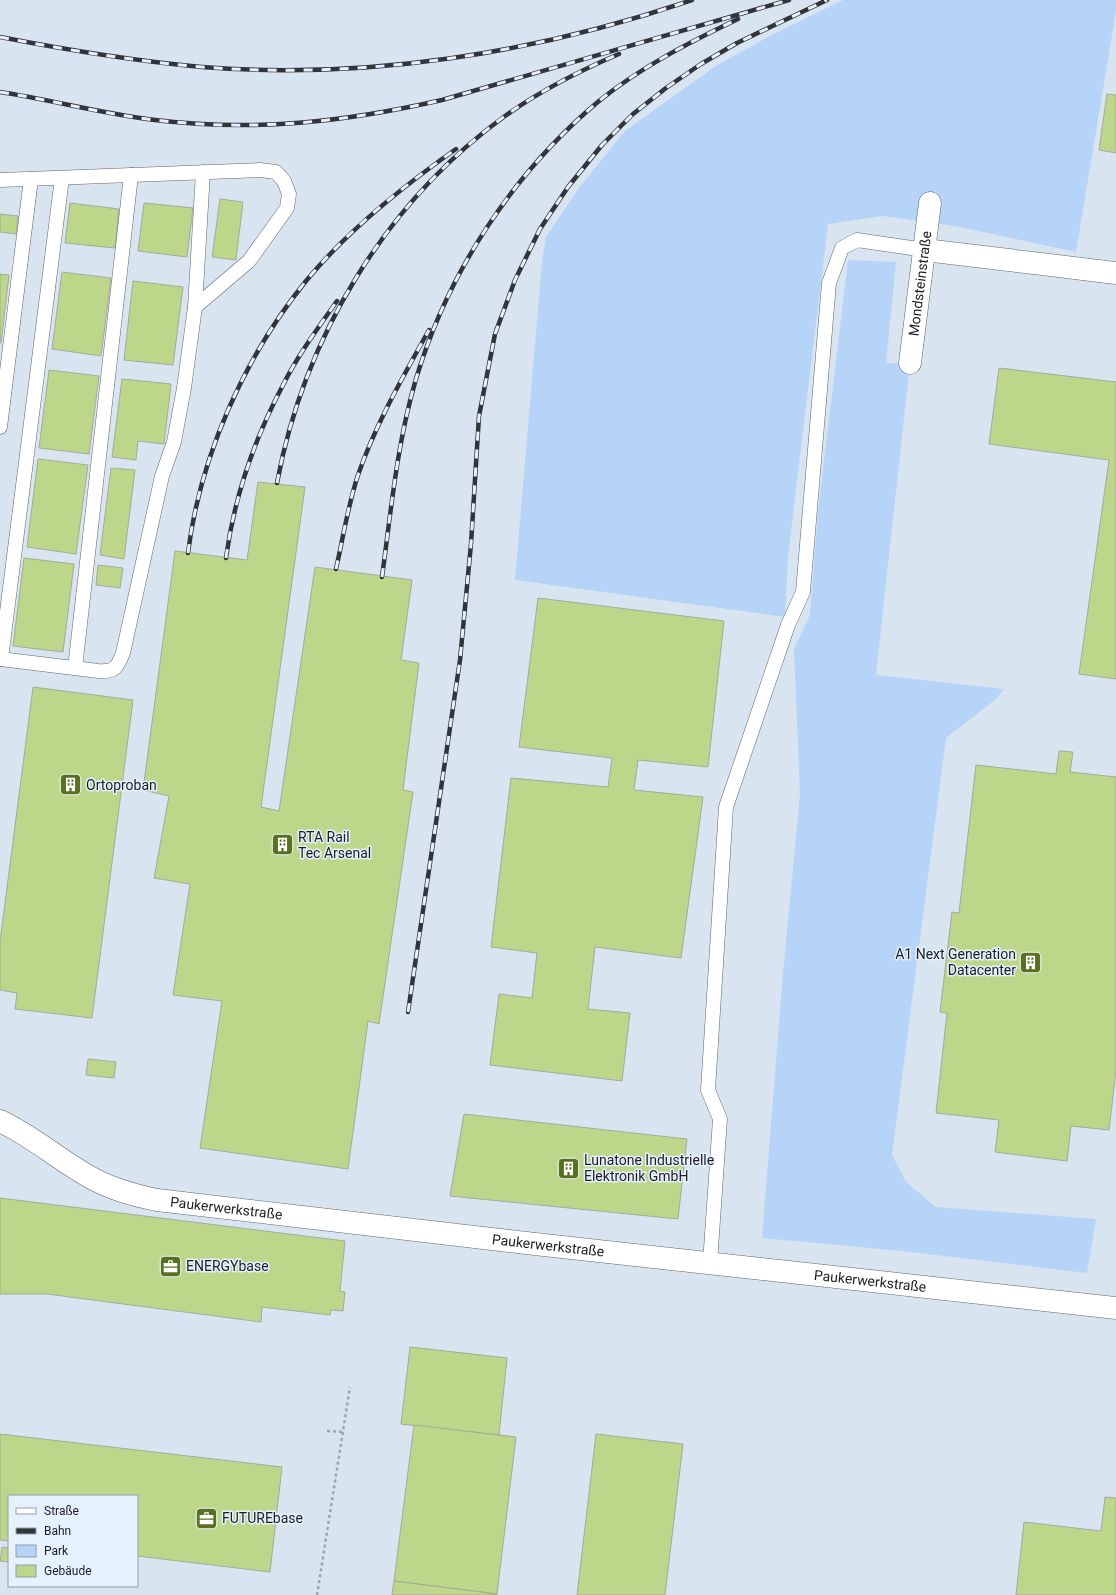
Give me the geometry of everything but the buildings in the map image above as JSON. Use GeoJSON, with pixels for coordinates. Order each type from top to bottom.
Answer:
{"type":"FeatureCollection","features":[{"type":"Feature","properties":{"kind":"street","name":"Mondsteinstraße"},"geometry":{"type":"LineString","coordinates":[[910,363],[930,204]]}},
{"type":"Feature","properties":{"kind":"street"},"geometry":{"type":"LineString","coordinates":[[925,250],[1116,273]]}},
{"type":"Feature","properties":{"kind":"street","name":"Paukerwerkstraße"},"geometry":{"type":"LineString","coordinates":[[0,1121],[23,1133],[89,1177],[108,1186],[142,1197],[361,1224],[1116,1308]]}},
{"type":"Feature","properties":{"kind":"lane"},"geometry":{"type":"LineString","coordinates":[[0,180],[260,170],[276,172],[284,180],[289,194],[287,208],[249,261],[195,307]]}},
{"type":"Feature","properties":{"kind":"lane"},"geometry":{"type":"LineString","coordinates":[[62,178],[1,659],[109,672],[118,666],[123,653],[162,476],[174,442],[184,388],[195,307],[203,172]]}},
{"type":"Feature","properties":{"kind":"lane"},"geometry":{"type":"LineString","coordinates":[[74,668],[131,175]]}},
{"type":"Feature","properties":{"kind":"lane"},"geometry":{"type":"LineString","coordinates":[[0,427],[31,179]]}},
{"type":"Feature","properties":{"kind":"lane"},"geometry":{"type":"LineString","coordinates":[[710,1263],[720,1119],[708,1090],[726,807],[788,625],[803,592],[829,283],[842,248],[857,240],[925,250]]}},
{"type":"Feature","properties":{"kind":"path"},"geometry":{"type":"LineString","coordinates":[[317,1595],[350,1387]]}},
{"type":"Feature","properties":{"kind":"path"},"geometry":{"type":"LineString","coordinates":[[327,1431],[343,1432]]}},
{"type":"Feature","properties":{"kind":"green space"},"geometry":{"type":"Polygon","coordinates":[[[843,0],[1116,0],[1116,11],[1076,252],[955,226],[882,216],[828,224],[788,556],[785,617],[515,580],[542,262],[546,237],[579,188],[625,131],[716,66],[768,37],[843,0]]]}},
{"type":"Feature","properties":{"kind":"green space"},"geometry":{"type":"Polygon","coordinates":[[[848,260],[896,262],[886,363],[910,363],[876,675],[1004,689],[996,699],[946,738],[892,1155],[906,1182],[936,1207],[1096,1219],[1087,1273],[902,1251],[762,1238],[782,985],[800,794],[794,649],[810,615],[818,512],[848,260]]]}},
{"type":"Feature","properties":{"kind":"railway"},"geometry":{"type":"LineString","coordinates":[[0,37],[101,55],[177,65],[264,70],[327,69],[389,65],[451,58],[512,48],[573,35],[633,19],[692,0]]}},
{"type":"Feature","properties":{"kind":"railway"},"geometry":{"type":"LineString","coordinates":[[0,92],[97,111],[155,120],[192,123],[264,125],[335,119],[406,108],[442,100],[789,0]]}},
{"type":"Feature","properties":{"kind":"railway"},"geometry":{"type":"LineString","coordinates":[[408,1012],[460,660],[471,544],[479,416],[495,334],[515,280],[540,229],[568,187],[602,145],[633,114],[666,88],[701,64],[737,43],[827,0]]}},
{"type":"Feature","properties":{"kind":"railway"},"geometry":{"type":"LineString","coordinates":[[382,577],[399,452],[409,403],[416,379],[430,339],[446,301],[465,263],[487,227],[512,192],[539,160],[568,129],[599,101],[649,66],[684,46],[738,19]]}},
{"type":"Feature","properties":{"kind":"railway"},"geometry":{"type":"LineString","coordinates":[[277,483],[290,429],[307,377],[329,326],[356,278],[387,232],[423,190],[462,151],[505,116],[560,82],[619,54]]}},
{"type":"Feature","properties":{"kind":"railway"},"geometry":{"type":"LineString","coordinates":[[188,553],[194,517],[203,480],[215,444],[245,374],[284,310],[322,262],[376,210],[456,149]]}},
{"type":"Feature","properties":{"kind":"railway"},"geometry":{"type":"LineString","coordinates":[[226,558],[234,513],[240,491],[263,426],[295,363],[337,301]]}},
{"type":"Feature","properties":{"kind":"railway"},"geometry":{"type":"LineString","coordinates":[[336,569],[351,498],[365,456],[390,401],[429,330]]}},
{"type":"Feature","properties":{"kind":"place","name":"Ortoproban"},"geometry":{"type":"Point","coordinates":[71,785]}},
{"type":"Feature","properties":{"kind":"place","name":"RTA Rail Tec Arsenal"},"geometry":{"type":"Point","coordinates":[283,845]}},
{"type":"Feature","properties":{"kind":"place","name":"A1 Next Generation Datacenter"},"geometry":{"type":"Point","coordinates":[1031,962]}},
{"type":"Feature","properties":{"kind":"place","name":"Lunatone Industrielle Elektronik GmbH"},"geometry":{"type":"Point","coordinates":[569,1168]}},
{"type":"Feature","properties":{"kind":"place","name":"ENERGYbase"},"geometry":{"type":"Point","coordinates":[171,1266]}},
{"type":"Feature","properties":{"kind":"place","name":"FUTUREbase"},"geometry":{"type":"Point","coordinates":[206,1518]}}]}
